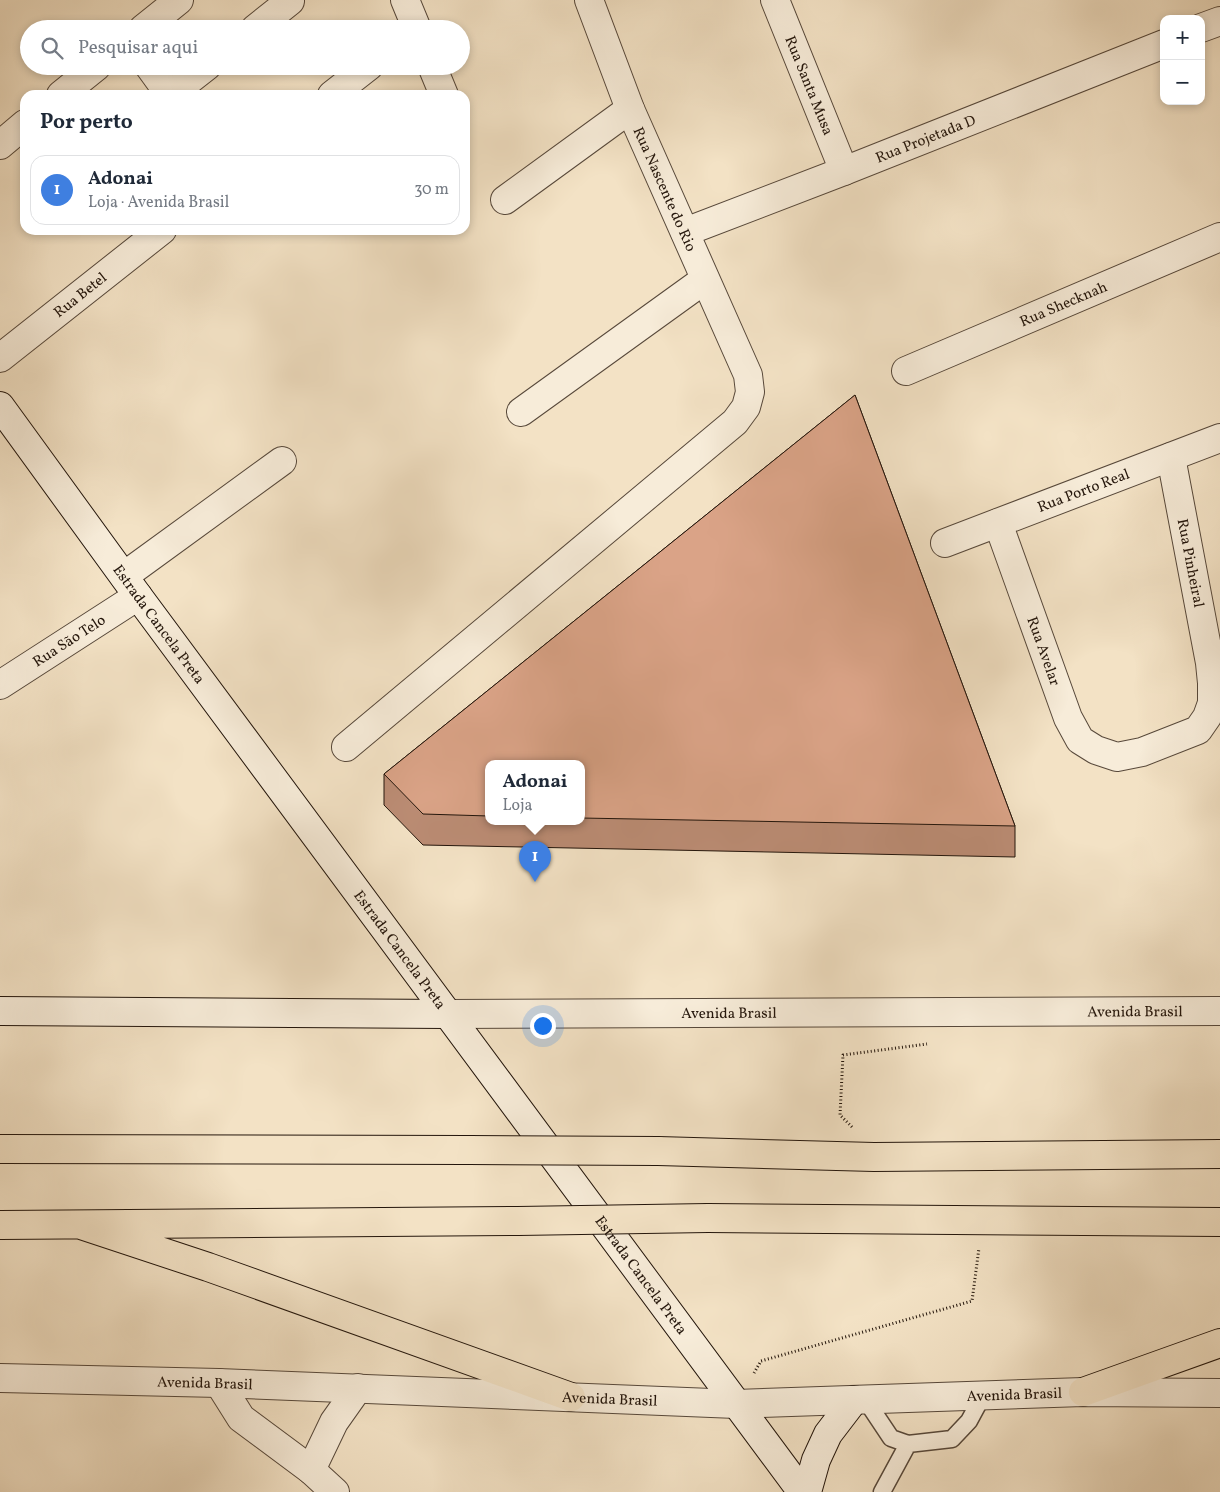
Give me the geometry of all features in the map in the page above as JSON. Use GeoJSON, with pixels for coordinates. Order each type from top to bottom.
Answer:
{"type":"FeatureCollection","features":[{"type":"Feature","properties":{"kind":"highway"},"geometry":{"type":"LineString","coordinates":[[0,1149],[658,1151],[874,1157],[1220,1154]]}},
{"type":"Feature","properties":{"kind":"highway"},"geometry":{"type":"LineString","coordinates":[[0,1225],[708,1218],[1220,1222]]}},
{"type":"Feature","properties":{"kind":"highway"},"geometry":{"type":"LineString","coordinates":[[82,1225],[208,1267],[572,1397]]}},
{"type":"Feature","properties":{"kind":"highway"},"geometry":{"type":"LineString","coordinates":[[1083,1392],[1220,1343]]}},
{"type":"Feature","properties":{"kind":"street"},"geometry":{"type":"LineString","coordinates":[[154,20],[179,0]]}},
{"type":"Feature","properties":{"kind":"street"},"geometry":{"type":"LineString","coordinates":[[405,0],[413,20]]}},
{"type":"Feature","properties":{"kind":"street","name":"Rua Nascente do Rio"},"geometry":{"type":"LineString","coordinates":[[346,746],[735,422],[746,407],[750,392],[748,376],[630,109],[589,0]]}},
{"type":"Feature","properties":{"kind":"street","name":"Rua Santa Musa"},"geometry":{"type":"LineString","coordinates":[[775,0],[844,172]]}},
{"type":"Feature","properties":{"kind":"street"},"geometry":{"type":"LineString","coordinates":[[266,20],[290,1]]}},
{"type":"Feature","properties":{"kind":"street"},"geometry":{"type":"LineString","coordinates":[[1205,27],[1220,21]]}},
{"type":"Feature","properties":{"kind":"street","name":"Rua Projetada D"},"geometry":{"type":"LineString","coordinates":[[685,232],[844,172],[1160,46]]}},
{"type":"Feature","properties":{"kind":"street"},"geometry":{"type":"LineString","coordinates":[[68,90],[86,75]]}},
{"type":"Feature","properties":{"kind":"street"},"geometry":{"type":"LineString","coordinates":[[156,75],[166,90]]}},
{"type":"Feature","properties":{"kind":"street"},"geometry":{"type":"LineString","coordinates":[[176,90],[196,75]]}},
{"type":"Feature","properties":{"kind":"street"},"geometry":{"type":"LineString","coordinates":[[338,90],[357,75]]}},
{"type":"Feature","properties":{"kind":"street"},"geometry":{"type":"LineString","coordinates":[[436,75],[442,90]]}},
{"type":"Feature","properties":{"kind":"street"},"geometry":{"type":"LineString","coordinates":[[505,200],[630,109]]}},
{"type":"Feature","properties":{"kind":"street"},"geometry":{"type":"LineString","coordinates":[[0,145],[20,128]]}},
{"type":"Feature","properties":{"kind":"street","name":"Rua Betel"},"geometry":{"type":"LineString","coordinates":[[0,358],[156,235]]}},
{"type":"Feature","properties":{"kind":"street","name":"Rua Shecknah"},"geometry":{"type":"LineString","coordinates":[[906,371],[1220,237]]}},
{"type":"Feature","properties":{"kind":"street"},"geometry":{"type":"LineString","coordinates":[[521,412],[704,280]]}},
{"type":"Feature","properties":{"kind":"street","name":"Estrada Cancela Preta"},"geometry":{"type":"LineString","coordinates":[[0,406],[447,1014],[802,1492]]}},
{"type":"Feature","properties":{"kind":"street","name":"Rua Porto Real"},"geometry":{"type":"LineString","coordinates":[[945,543],[1220,438]]}},
{"type":"Feature","properties":{"kind":"street","name":"Rua Pinheiral"},"geometry":{"type":"LineString","coordinates":[[1117,757],[1142,752],[1198,730],[1208,717],[1212,702],[1210,663],[1171,457]]}},
{"type":"Feature","properties":{"kind":"street","name":"Rua São Telo"},"geometry":{"type":"LineString","coordinates":[[0,686],[131,586],[282,461]]}},
{"type":"Feature","properties":{"kind":"street","name":"Rua Avelar"},"geometry":{"type":"LineString","coordinates":[[998,523],[1068,718],[1080,740],[1096,750],[1117,757]]}},
{"type":"Feature","properties":{"kind":"street","name":"Avenida Brasil"},"geometry":{"type":"LineString","coordinates":[[0,1011],[447,1014],[1220,1011]]}},
{"type":"Feature","properties":{"kind":"street","name":"Avenida Brasil"},"geometry":{"type":"LineString","coordinates":[[0,1378],[219,1383],[736,1404],[1083,1392],[1220,1393]]}},
{"type":"Feature","properties":{"kind":"street"},"geometry":{"type":"LineString","coordinates":[[219,1383],[241,1418],[311,1470],[335,1492]]}},
{"type":"Feature","properties":{"kind":"street"},"geometry":{"type":"LineString","coordinates":[[311,1470],[334,1422],[358,1388]]}},
{"type":"Feature","properties":{"kind":"street"},"geometry":{"type":"LineString","coordinates":[[807,1492],[816,1460],[828,1434],[860,1400]]}},
{"type":"Feature","properties":{"kind":"lane"},"geometry":{"type":"LineString","coordinates":[[860,1400],[891,1438],[908,1444],[952,1439],[969,1421],[983,1395]]}},
{"type":"Feature","properties":{"kind":"lane"},"geometry":{"type":"LineString","coordinates":[[882,1492],[908,1444]]}},
{"type":"Feature","properties":{"kind":"path"},"geometry":{"type":"LineString","coordinates":[[874,1157],[856,1131],[840,1114],[843,1055],[930,1044]]}},
{"type":"Feature","properties":{"kind":"path"},"geometry":{"type":"LineString","coordinates":[[736,1404],[761,1361],[972,1301],[983,1220]]}},
{"type":"Feature","properties":{"kind":"building"},"geometry":{"type":"Polygon","coordinates":[[[855,395],[1015,826],[585,818],[585,760],[485,760],[485,816],[423,814],[384,774],[855,395]]]}},
{"type":"Feature","properties":{"kind":"place","name":"Adonai"},"geometry":{"type":"Point","coordinates":[535,882]}}]}
